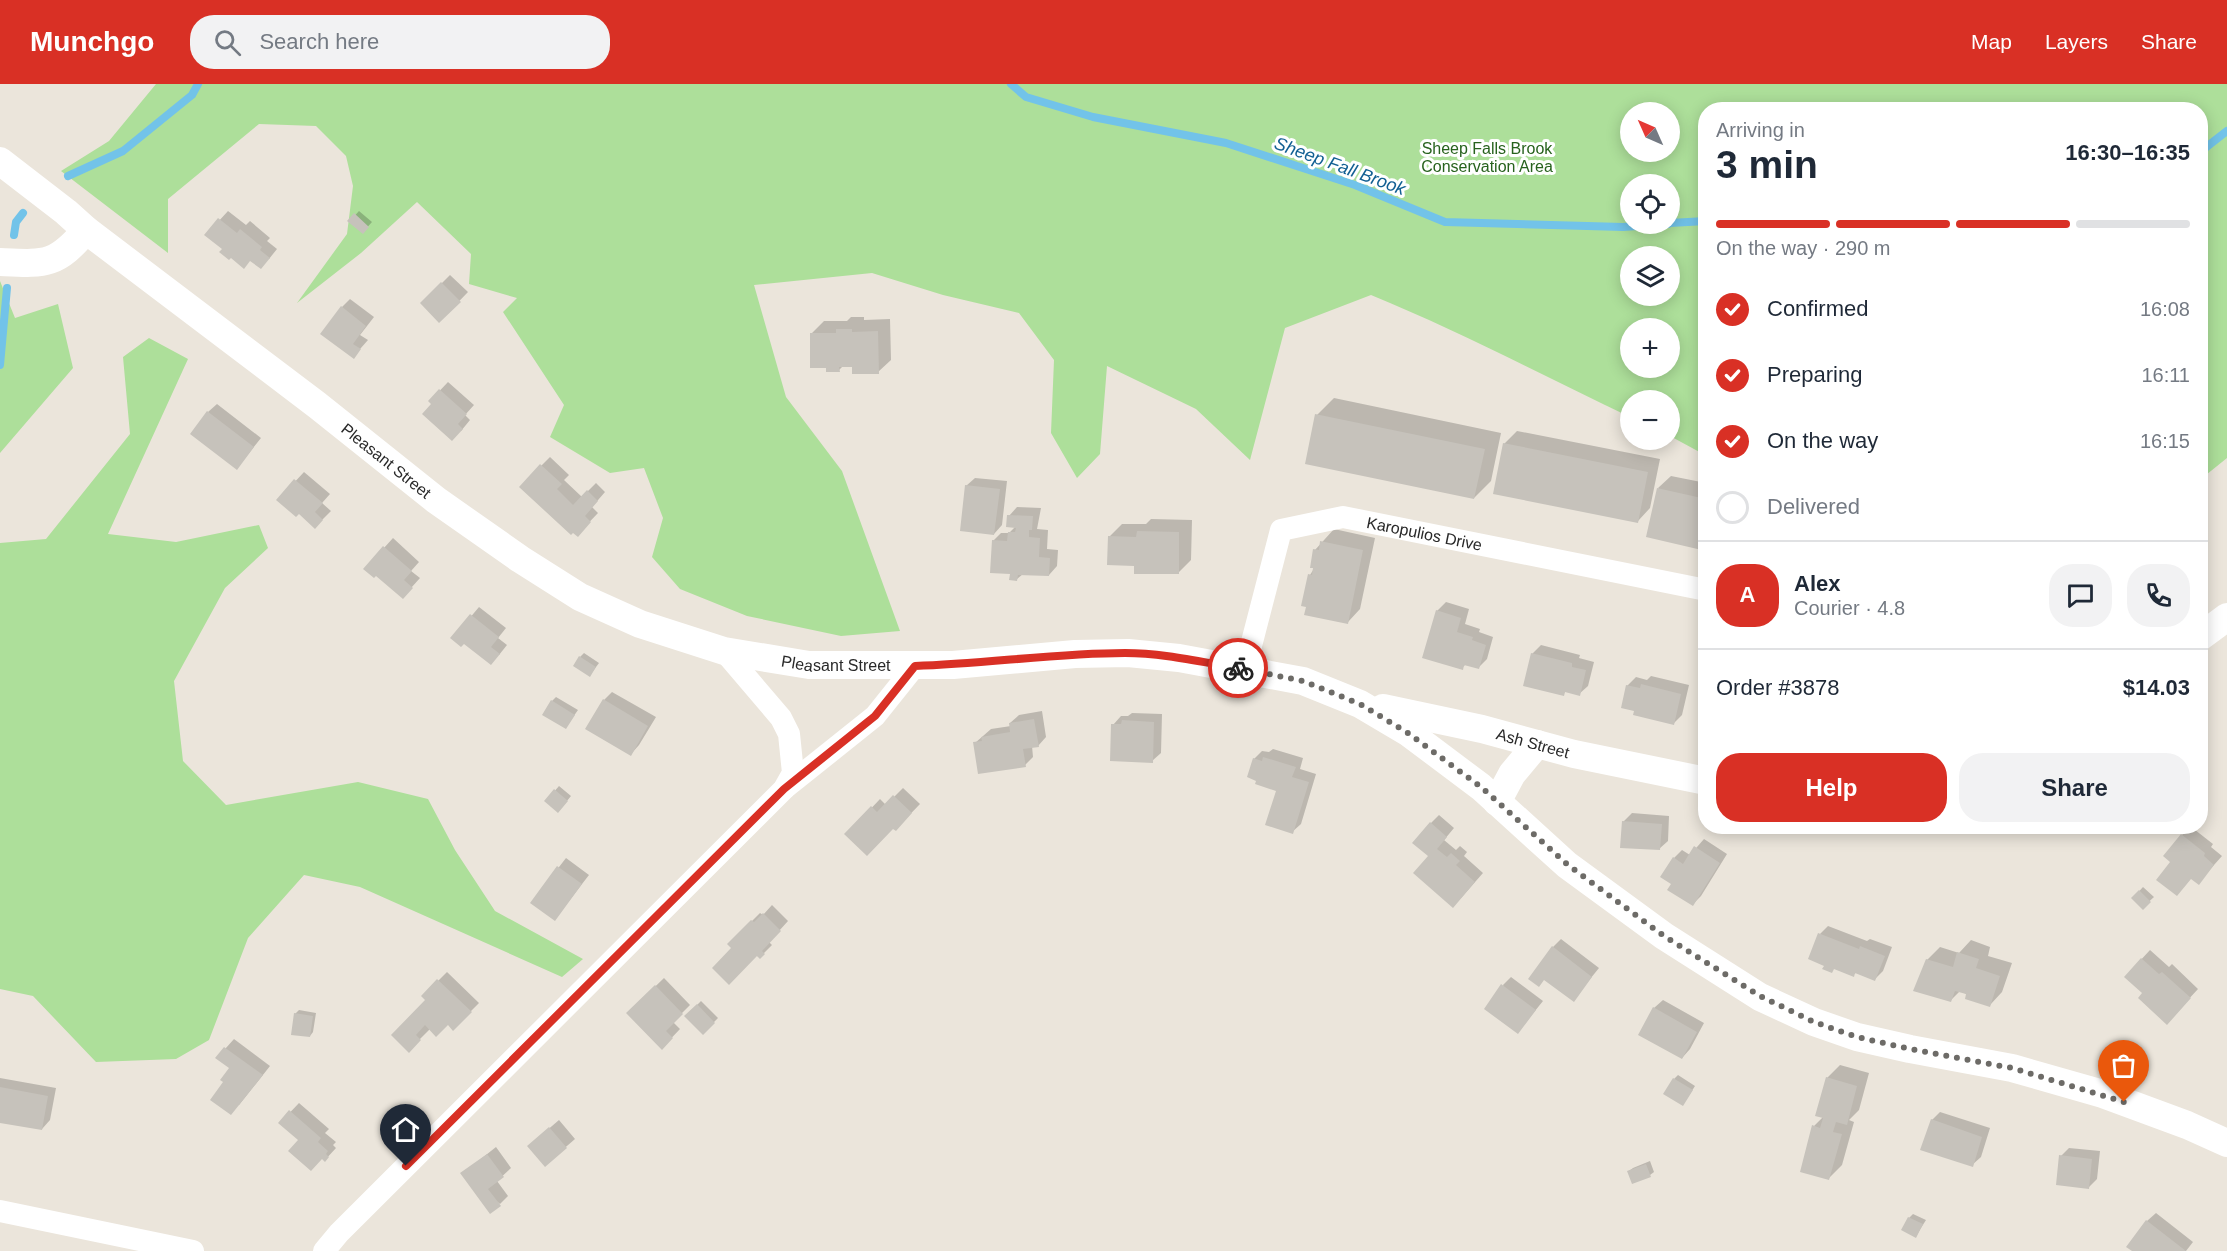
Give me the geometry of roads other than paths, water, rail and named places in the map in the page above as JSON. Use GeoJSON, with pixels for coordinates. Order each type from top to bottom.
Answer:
{"type":"FeatureCollection","features":[{"type":"Feature","properties":{"kind":"street","name":"Pleasant Street"},"geometry":{"type":"LineString","coordinates":[[0,161],[86,230],[317,405],[435,500],[580,597],[640,624],[724,651],[809,665],[953,665],[1075,654],[1128,653],[1179,658],[1303,681],[1360,704],[1408,733],[1497,802],[1568,865],[1664,936],[1752,992],[1814,1022],[1857,1037],[2012,1068],[2103,1094],[2187,1125],[2227,1143]]}},
{"type":"Feature","properties":{"kind":"street"},"geometry":{"type":"LineString","coordinates":[[0,262],[32,263],[56,258],[70,249],[86,230]]}},
{"type":"Feature","properties":{"kind":"street","name":"Karopulios Drive"},"geometry":{"type":"LineString","coordinates":[[1245,669],[1281,531],[1343,517],[1698,588]]}},
{"type":"Feature","properties":{"kind":"street"},"geometry":{"type":"LineString","coordinates":[[2208,631],[2227,617]]}},
{"type":"Feature","properties":{"kind":"street"},"geometry":{"type":"LineString","coordinates":[[724,651],[781,718],[789,734],[793,774],[784,789]]}},
{"type":"Feature","properties":{"kind":"street"},"geometry":{"type":"LineString","coordinates":[[324,1251],[339,1233],[784,789],[875,716],[915,666]]}},
{"type":"Feature","properties":{"kind":"street","name":"Ash Street"},"geometry":{"type":"LineString","coordinates":[[1360,704],[1482,729],[1574,754],[1698,779]]}},
{"type":"Feature","properties":{"kind":"street"},"geometry":{"type":"LineString","coordinates":[[1497,802],[1512,774],[1537,744]]}},
{"type":"Feature","properties":{"kind":"street"},"geometry":{"type":"LineString","coordinates":[[0,1211],[193,1251]]}},
{"type":"Feature","properties":{"kind":"waterway"},"geometry":{"type":"LineString","coordinates":[[68,176],[123,151],[192,95],[198,84]]}},
{"type":"Feature","properties":{"kind":"waterway","name":"Sheep Fall Brook"},"geometry":{"type":"LineString","coordinates":[[1011,84],[1026,97],[1093,117],[1226,143],[1355,185],[1445,222],[1620,227]]}},
{"type":"Feature","properties":{"kind":"waterway","name":"Sheep Fall Brook"},"geometry":{"type":"LineString","coordinates":[[2208,146],[2227,131]]}},
{"type":"Feature","properties":{"kind":"waterway"},"geometry":{"type":"LineString","coordinates":[[14,235],[16,222],[23,213]]}},
{"type":"Feature","properties":{"kind":"waterway","name":"Sheep Fall Brook"},"geometry":{"type":"LineString","coordinates":[[1680,222],[1698,221]]}},
{"type":"Feature","properties":{"kind":"waterway"},"geometry":{"type":"LineString","coordinates":[[0,365],[7,288]]}},
{"type":"Feature","properties":{"kind":"park label","name":"Sheep Falls Brook Conservation Area"},"geometry":{"type":"Point","coordinates":[1487,157]}}]}
